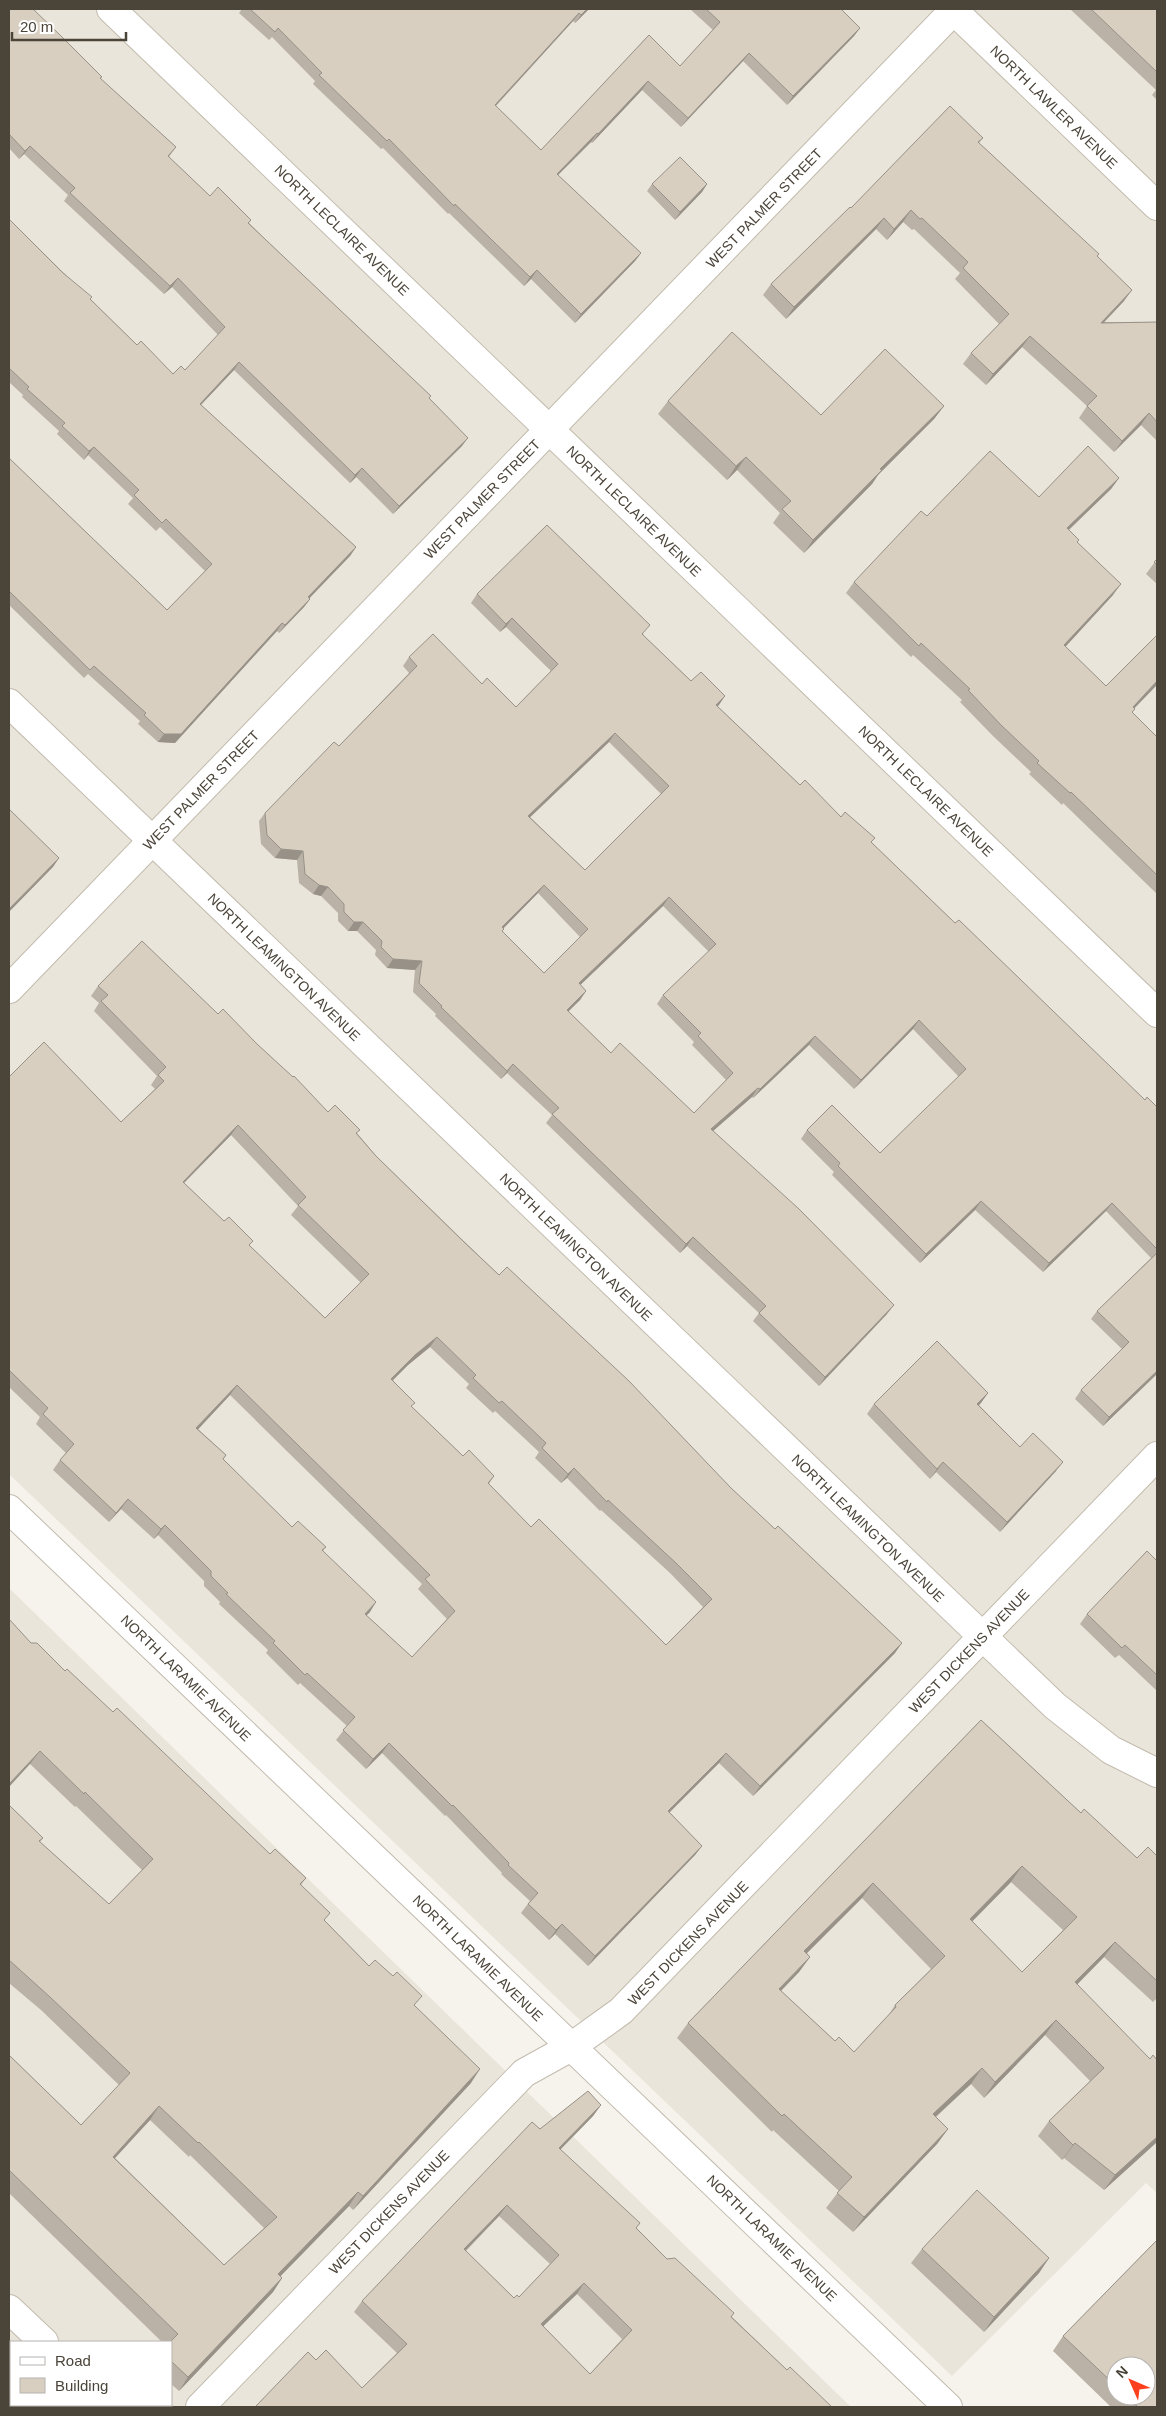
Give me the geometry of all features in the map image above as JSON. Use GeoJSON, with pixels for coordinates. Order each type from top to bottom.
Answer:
{"type":"FeatureCollection","features":[{"type":"Feature","properties":{"kind":"street","name":"NORTH LECLAIRE AVENUE"},"geometry":{"type":"LineString","coordinates":[[111,9],[1157,1013]]}},
{"type":"Feature","properties":{"kind":"street","name":"WEST PALMER STREET"},"geometry":{"type":"LineString","coordinates":[[9,989],[953,9]]}},
{"type":"Feature","properties":{"kind":"street","name":"NORTH LAWLER AVENUE"},"geometry":{"type":"LineString","coordinates":[[953,9],[1157,206]]}},
{"type":"Feature","properties":{"kind":"street","name":"NORTH LEAMINGTON AVENUE"},"geometry":{"type":"LineString","coordinates":[[9,704],[1054,1706],[1104,1744],[1157,1773]]}},
{"type":"Feature","properties":{"kind":"street","name":"WEST DICKENS AVENUE"},"geometry":{"type":"LineString","coordinates":[[200,2407],[524,2073],[571,2047],[621,2011],[1157,1456]]}},
{"type":"Feature","properties":{"kind":"street","name":"NORTH LARAMIE AVENUE"},"geometry":{"type":"LineString","coordinates":[[9,1509],[948,2407]]}},
{"type":"Feature","properties":{"kind":"street"},"geometry":{"type":"LineString","coordinates":[[9,2309],[43,2341]]}},
{"type":"Feature","properties":{"kind":"shaded area"},"geometry":{"type":"Polygon","coordinates":[[[9,9],[1157,9],[1157,2193],[1146,2183],[952,2376],[9,1474],[9,9]]]}},
{"type":"Feature","properties":{"kind":"shaded area"},"geometry":{"type":"Polygon","coordinates":[[[9,1588],[851,2407],[9,2407],[9,1588]]]}},
{"type":"Feature","properties":{"kind":"building"},"geometry":{"type":"Polygon","coordinates":[[[9,9],[33,9],[102,77],[100,78],[176,147],[168,156],[210,196],[218,187],[251,220],[248,223],[431,396],[429,398],[468,438],[399,506],[362,468],[355,475],[239,362],[200,404],[356,547],[308,597],[310,599],[285,625],[282,623],[181,734],[164,734],[144,715],[146,713],[94,666],[90,670],[9,591],[9,458],[167,610],[212,564],[166,519],[162,523],[134,495],[139,490],[94,447],[89,451],[62,426],[65,423],[27,389],[29,387],[9,368],[9,219],[63,273],[92,297],[90,299],[137,345],[141,341],[173,374],[181,366],[185,370],[225,327],[178,278],[170,286],[70,193],[75,188],[30,146],[25,151],[9,134],[9,9]]]}},
{"type":"Feature","properties":{"kind":"building"},"geometry":{"type":"Polygon","coordinates":[[[250,9],[587,9],[581,15],[579,13],[495,105],[541,150],[649,35],[680,66],[720,22],[706,9],[841,9],[860,28],[793,96],[749,53],[688,118],[648,81],[557,174],[641,253],[581,314],[537,270],[530,277],[455,204],[454,206],[389,139],[387,141],[319,75],[322,73],[278,28],[275,32],[250,9]]]}},
{"type":"Feature","properties":{"kind":"building"},"geometry":{"type":"Polygon","coordinates":[[[1091,9],[1157,9],[1157,72],[1091,9]]]}},
{"type":"Feature","properties":{"kind":"building"},"geometry":{"type":"Polygon","coordinates":[[[950,106],[983,138],[978,142],[1099,254],[1097,256],[1132,290],[1101,323],[1157,322],[1157,422],[1149,413],[1122,441],[1087,406],[1097,396],[1030,336],[993,374],[971,353],[1009,314],[963,268],[968,262],[922,218],[920,219],[911,210],[894,229],[884,218],[794,307],[771,284],[851,208],[950,106]]]}},
{"type":"Feature","properties":{"kind":"building"},"geometry":{"type":"Polygon","coordinates":[[[680,157],[707,184],[680,212],[652,184],[680,157]]]}},
{"type":"Feature","properties":{"kind":"building"},"geometry":{"type":"Polygon","coordinates":[[[732,332],[821,415],[885,349],[944,406],[880,469],[882,470],[813,540],[782,509],[791,501],[746,457],[736,466],[668,401],[732,332]]]}},
{"type":"Feature","properties":{"kind":"building"},"geometry":{"type":"Polygon","coordinates":[[[1088,446],[1119,478],[1067,528],[1079,540],[1077,542],[1121,584],[1064,645],[1106,686],[1157,635],[1157,681],[1133,707],[1135,709],[1132,712],[1157,737],[1157,875],[1071,792],[1037,763],[1039,761],[1001,725],[968,690],[970,689],[921,643],[919,646],[854,582],[921,511],[927,516],[990,451],[1039,497],[1088,446]]]}},
{"type":"Feature","properties":{"kind":"building"},"geometry":{"type":"Polygon","coordinates":[[[547,525],[650,625],[642,634],[691,681],[701,672],[725,696],[716,705],[800,785],[805,780],[841,817],[845,812],[875,838],[871,842],[955,923],[959,920],[1145,1100],[1147,1097],[1157,1107],[1157,1249],[1112,1203],[1049,1263],[981,1201],[926,1254],[838,1166],[840,1163],[807,1130],[832,1105],[880,1153],[966,1069],[919,1020],[861,1080],[815,1036],[760,1089],[758,1088],[711,1129],[799,1209],[894,1305],[825,1377],[759,1313],[766,1306],[693,1237],[686,1244],[552,1114],[559,1108],[513,1064],[507,1071],[441,1007],[419,983],[422,961],[393,959],[381,947],[382,941],[363,922],[354,922],[344,912],[344,904],[328,887],[319,885],[305,874],[303,851],[281,849],[267,835],[265,813],[334,742],[339,746],[417,666],[409,657],[433,634],[482,684],[487,678],[516,707],[558,664],[512,618],[506,624],[477,594],[547,525]],[[615,733],[528,816],[585,870],[669,786],[615,733]],[[544,885],[502,927],[504,929],[502,931],[544,973],[588,929],[544,885]],[[669,897],[579,983],[586,991],[567,1010],[611,1053],[620,1043],[694,1113],[733,1073],[698,1036],[701,1033],[663,995],[716,944],[669,897]]]}},
{"type":"Feature","properties":{"kind":"building"},"geometry":{"type":"Polygon","coordinates":[[[9,809],[59,858],[9,909],[9,809]]]}},
{"type":"Feature","properties":{"kind":"building"},"geometry":{"type":"Polygon","coordinates":[[[142,941],[218,1014],[223,1009],[257,1044],[294,1076],[328,1112],[335,1105],[360,1130],[356,1133],[376,1156],[464,1242],[499,1275],[507,1267],[629,1381],[731,1488],[775,1529],[778,1526],[902,1643],[760,1786],[726,1753],[668,1811],[702,1846],[595,1956],[562,1924],[556,1930],[528,1904],[538,1893],[508,1865],[509,1863],[453,1805],[389,1743],[373,1759],[343,1730],[355,1717],[307,1673],[305,1675],[273,1643],[275,1641],[226,1594],[228,1593],[211,1576],[211,1571],[165,1525],[161,1529],[128,1499],[116,1513],[60,1460],[74,1444],[43,1414],[48,1408],[9,1370],[9,1077],[44,1042],[121,1122],[164,1081],[158,1075],[166,1067],[101,1001],[108,995],[98,986],[142,941]],[[238,1125],[183,1182],[224,1221],[229,1217],[253,1241],[249,1245],[325,1318],[369,1274],[298,1205],[306,1197],[238,1125]],[[437,1337],[415,1355],[391,1379],[415,1403],[411,1406],[463,1456],[469,1450],[494,1476],[488,1483],[531,1527],[539,1519],[666,1645],[712,1599],[608,1500],[607,1502],[574,1468],[568,1474],[542,1448],[546,1443],[502,1401],[499,1403],[473,1378],[476,1375],[437,1337]],[[237,1385],[196,1428],[226,1455],[223,1459],[292,1527],[298,1521],[326,1547],[322,1550],[376,1602],[365,1614],[412,1657],[455,1611],[425,1579],[430,1575],[237,1385]]]}},
{"type":"Feature","properties":{"kind":"building"},"geometry":{"type":"Polygon","coordinates":[[[1157,1253],[1157,1371],[1109,1417],[1081,1390],[1129,1342],[1097,1311],[1157,1253]]]}},
{"type":"Feature","properties":{"kind":"building"},"geometry":{"type":"Polygon","coordinates":[[[937,1341],[988,1393],[977,1404],[1020,1447],[1033,1433],[1063,1462],[1007,1522],[943,1462],[937,1469],[874,1404],[937,1341]]]}},
{"type":"Feature","properties":{"kind":"building"},"geometry":{"type":"Polygon","coordinates":[[[1147,1551],[1157,1561],[1157,1675],[1125,1645],[1122,1648],[1087,1614],[1147,1551]]]}},
{"type":"Feature","properties":{"kind":"building"},"geometry":{"type":"Polygon","coordinates":[[[9,1619],[31,1643],[37,1643],[65,1671],[67,1669],[113,1712],[117,1708],[270,1854],[275,1849],[306,1878],[300,1884],[330,1913],[324,1920],[369,1966],[375,1960],[393,1976],[397,1972],[422,1996],[414,2005],[480,2069],[363,2196],[358,2192],[278,2274],[282,2278],[188,2377],[172,2362],[171,2341],[178,2334],[9,2170],[9,2055],[81,2125],[130,2073],[9,1960],[9,1805],[43,1838],[39,1841],[109,1904],[153,1859],[40,1751],[9,1784],[9,1619]],[[159,2106],[113,2157],[224,2265],[277,2217],[159,2106]]]}},
{"type":"Feature","properties":{"kind":"building"},"geometry":{"type":"Polygon","coordinates":[[[981,1720],[1081,1813],[1084,1809],[1137,1858],[1148,1847],[1157,1856],[1157,1981],[1115,1942],[1075,1982],[1150,2059],[1153,2055],[1157,2060],[1157,2137],[1115,2175],[1075,2143],[1073,2145],[1049,2121],[1104,2068],[1056,2020],[995,2082],[982,2068],[933,2114],[948,2129],[864,2217],[837,2193],[852,2177],[784,2114],[782,2116],[688,2023],[981,1720]],[[1022,1866],[970,1919],[1022,1972],[1077,1917],[1022,1866]],[[873,1883],[804,1951],[810,1957],[779,1989],[835,2041],[839,2037],[854,2052],[896,2007],[895,2005],[945,1956],[873,1883]]]}},
{"type":"Feature","properties":{"kind":"building"},"geometry":{"type":"Polygon","coordinates":[[[588,2091],[601,2105],[559,2148],[640,2223],[636,2228],[667,2259],[675,2258],[734,2313],[731,2317],[787,2370],[790,2367],[832,2407],[256,2406],[308,2352],[316,2360],[326,2350],[362,2388],[407,2344],[362,2301],[532,2122],[540,2129],[588,2091]],[[507,2205],[464,2249],[514,2298],[517,2295],[519,2297],[559,2255],[507,2205]],[[584,2283],[541,2324],[590,2374],[632,2330],[584,2283]]]}},
{"type":"Feature","properties":{"kind":"building"},"geometry":{"type":"Polygon","coordinates":[[[977,2190],[1049,2258],[994,2317],[922,2249],[977,2190]]]}},
{"type":"Feature","properties":{"kind":"building"},"geometry":{"type":"Polygon","coordinates":[[[1157,2240],[1157,2407],[1137,2406],[1156,2406],[1156,2356],[1106,2356],[1106,2377],[1063,2336],[1157,2240]]]}}]}
